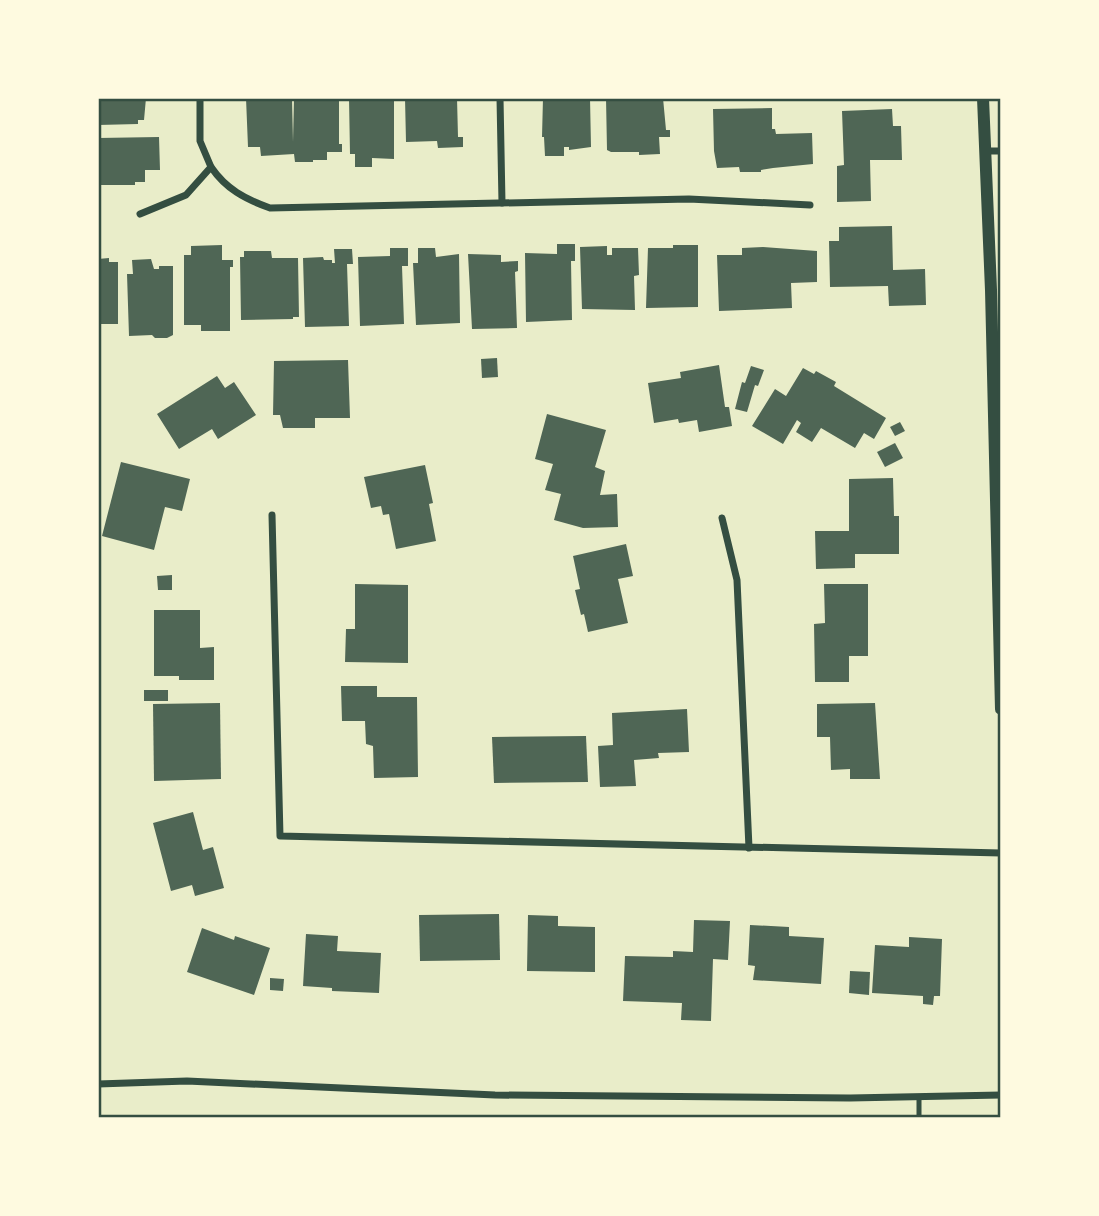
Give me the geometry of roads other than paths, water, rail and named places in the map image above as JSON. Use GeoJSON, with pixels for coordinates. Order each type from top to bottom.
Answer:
{"type":"FeatureCollection","features":[{"type":"Feature","properties":{"kind":"street"},"geometry":{"type":"LineString","coordinates":[[200,98],[200,141],[211,166],[222,183],[246,199],[270,208],[689,199],[810,205]]}},
{"type":"Feature","properties":{"kind":"street"},"geometry":{"type":"LineString","coordinates":[[500,98],[502,203]]}},
{"type":"Feature","properties":{"kind":"street"},"geometry":{"type":"LineString","coordinates":[[983,98],[991,290],[1001,709]]}},
{"type":"Feature","properties":{"kind":"street"},"geometry":{"type":"LineString","coordinates":[[985,151],[1001,151]]}},
{"type":"Feature","properties":{"kind":"street"},"geometry":{"type":"LineString","coordinates":[[140,214],[186,195],[211,166]]}},
{"type":"Feature","properties":{"kind":"street"},"geometry":{"type":"LineString","coordinates":[[272,515],[279,836],[1001,853]]}},
{"type":"Feature","properties":{"kind":"street"},"geometry":{"type":"LineString","coordinates":[[722,518],[737,580],[749,848]]}},
{"type":"Feature","properties":{"kind":"street"},"geometry":{"type":"LineString","coordinates":[[98,1084],[187,1081],[495,1095],[919,1098],[1001,1095]]}},
{"type":"Feature","properties":{"kind":"lane"},"geometry":{"type":"LineString","coordinates":[[919,1098],[919,1118]]}}]}
